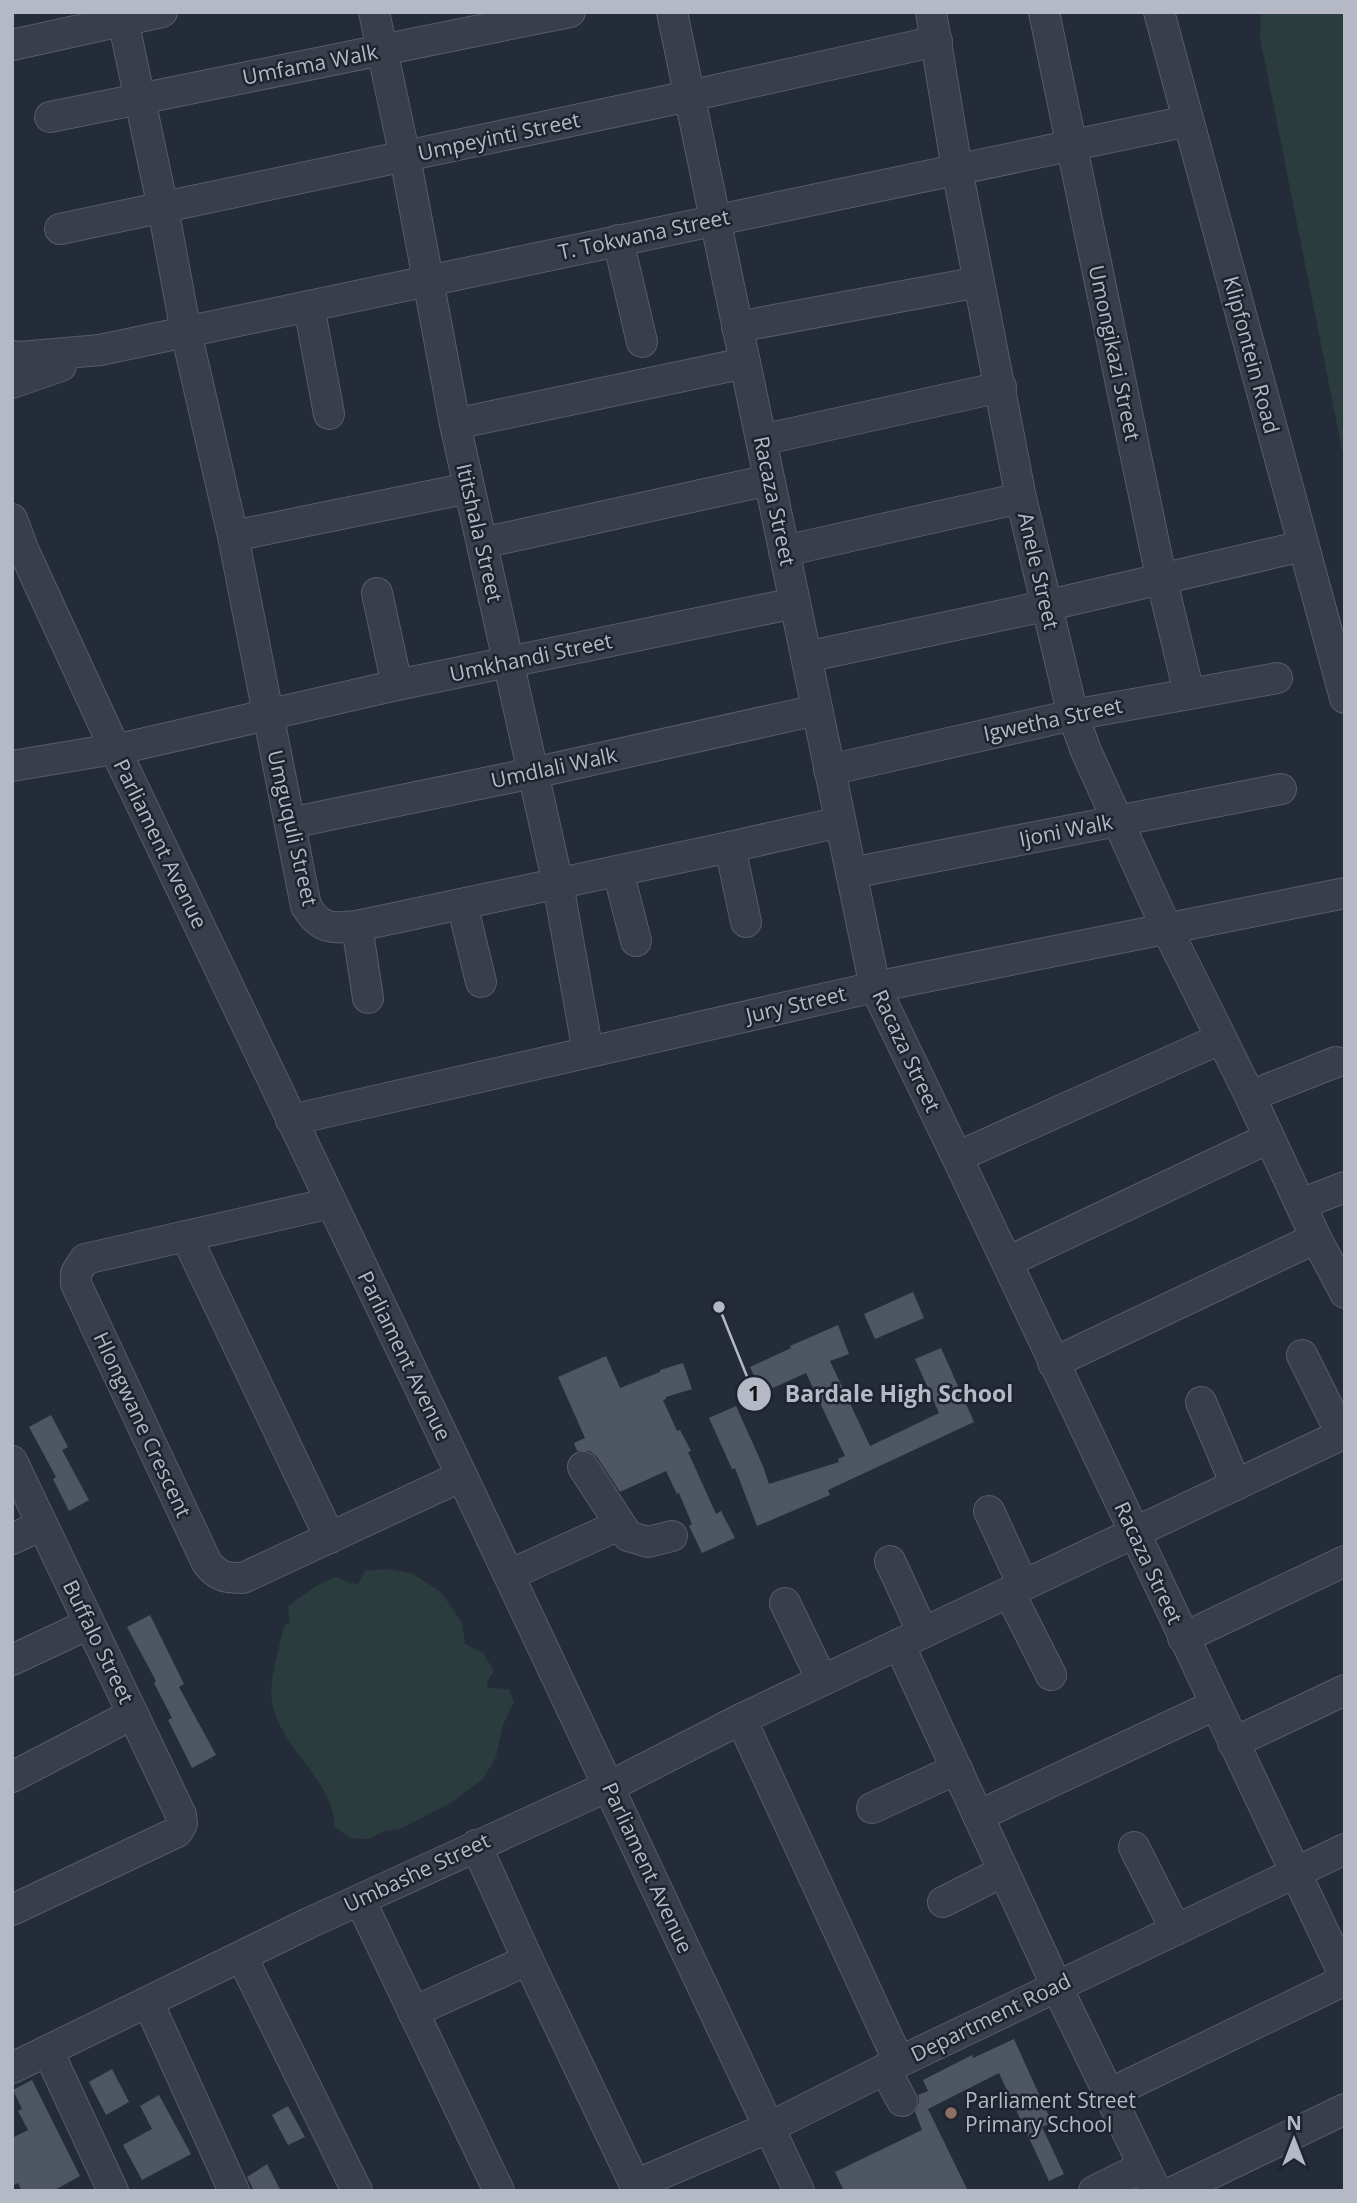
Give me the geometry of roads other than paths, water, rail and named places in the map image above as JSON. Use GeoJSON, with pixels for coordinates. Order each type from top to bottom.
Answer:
{"type":"FeatureCollection","features":[{"type":"Feature","properties":{"kind":"street"},"geometry":{"type":"LineString","coordinates":[[12,45],[162,12]]}},
{"type":"Feature","properties":{"kind":"street","name":"Ititshala Street"},"geometry":{"type":"LineString","coordinates":[[374,12],[405,157],[455,424],[558,884],[588,1052]]}},
{"type":"Feature","properties":{"kind":"street","name":"Umfama Walk"},"geometry":{"type":"LineString","coordinates":[[50,117],[570,12]]}},
{"type":"Feature","properties":{"kind":"street","name":"Racaza Street"},"geometry":{"type":"LineString","coordinates":[[672,12],[874,987],[1345,1978]]}},
{"type":"Feature","properties":{"kind":"street","name":"Anele Street"},"geometry":{"type":"LineString","coordinates":[[931,12],[957,169],[1021,498],[1073,715],[1086,751],[1166,927],[1345,1293]]}},
{"type":"Feature","properties":{"kind":"street","name":"Umongikazi Street"},"geometry":{"type":"LineString","coordinates":[[1044,12],[1161,577],[1189,693]]}},
{"type":"Feature","properties":{"kind":"street","name":"Klipfontein Road"},"geometry":{"type":"LineString","coordinates":[[1159,12],[1345,698]]}},
{"type":"Feature","properties":{"kind":"street","name":"Umguquli Street"},"geometry":{"type":"LineString","coordinates":[[123,20],[186,332],[233,536],[306,906],[314,920],[328,927],[356,926],[730,848],[840,822]]}},
{"type":"Feature","properties":{"kind":"street","name":"Umpeyinti Street"},"geometry":{"type":"LineString","coordinates":[[60,229],[937,41]]}},
{"type":"Feature","properties":{"kind":"street","name":"T. Tokwana Street"},"geometry":{"type":"LineString","coordinates":[[12,356],[100,350],[1188,121]]}},
{"type":"Feature","properties":{"kind":"street"},"geometry":{"type":"LineString","coordinates":[[618,240],[642,342]]}},
{"type":"Feature","properties":{"kind":"street"},"geometry":{"type":"LineString","coordinates":[[737,327],[979,282]]}},
{"type":"Feature","properties":{"kind":"street"},"geometry":{"type":"LineString","coordinates":[[309,306],[329,414]]}},
{"type":"Feature","properties":{"kind":"street","name":"T. Tokwana Street"},"geometry":{"type":"LineString","coordinates":[[12,383],[79,361],[100,350]]}},
{"type":"Feature","properties":{"kind":"street"},"geometry":{"type":"LineString","coordinates":[[455,424],[745,363]]}},
{"type":"Feature","properties":{"kind":"street"},"geometry":{"type":"LineString","coordinates":[[761,440],[1001,387]]}},
{"type":"Feature","properties":{"kind":"street"},"geometry":{"type":"LineString","coordinates":[[482,543],[769,480]]}},
{"type":"Feature","properties":{"kind":"street"},"geometry":{"type":"LineString","coordinates":[[233,536],[470,488]]}},
{"type":"Feature","properties":{"kind":"street"},"geometry":{"type":"LineString","coordinates":[[784,551],[1021,498]]}},
{"type":"Feature","properties":{"kind":"street","name":"Parliament Avenue"},"geometry":{"type":"LineString","coordinates":[[12,519],[23,549],[115,749],[799,2191]]}},
{"type":"Feature","properties":{"kind":"street"},"geometry":{"type":"LineString","coordinates":[[806,657],[1045,606],[1303,546]]}},
{"type":"Feature","properties":{"kind":"street"},"geometry":{"type":"LineString","coordinates":[[377,593],[397,685]]}},
{"type":"Feature","properties":{"kind":"street","name":"Umkhandi Street"},"geometry":{"type":"LineString","coordinates":[[12,766],[115,749],[397,685],[795,603]]}},
{"type":"Feature","properties":{"kind":"street","name":"Igwetha Street"},"geometry":{"type":"LineString","coordinates":[[829,769],[1073,715],[1277,678]]}},
{"type":"Feature","properties":{"kind":"street","name":"Umdlali Walk"},"geometry":{"type":"LineString","coordinates":[[290,823],[817,710]]}},
{"type":"Feature","properties":{"kind":"street","name":"Ijoni Walk"},"geometry":{"type":"LineString","coordinates":[[851,873],[1281,789]]}},
{"type":"Feature","properties":{"kind":"street"},"geometry":{"type":"LineString","coordinates":[[730,848],[746,922]]}},
{"type":"Feature","properties":{"kind":"street"},"geometry":{"type":"LineString","coordinates":[[618,871],[636,941]]}},
{"type":"Feature","properties":{"kind":"street","name":"Jury Street"},"geometry":{"type":"LineString","coordinates":[[291,1120],[874,987],[1345,892]]}},
{"type":"Feature","properties":{"kind":"street"},"geometry":{"type":"LineString","coordinates":[[462,904],[481,982]]}},
{"type":"Feature","properties":{"kind":"street"},"geometry":{"type":"LineString","coordinates":[[356,926],[368,998]]}},
{"type":"Feature","properties":{"kind":"street"},"geometry":{"type":"LineString","coordinates":[[957,1157],[1220,1039]]}},
{"type":"Feature","properties":{"kind":"street"},"geometry":{"type":"LineString","coordinates":[[1250,1096],[1336,1062]]}},
{"type":"Feature","properties":{"kind":"street"},"geometry":{"type":"LineString","coordinates":[[1007,1262],[1269,1138]]}},
{"type":"Feature","properties":{"kind":"street"},"geometry":{"type":"LineString","coordinates":[[1301,1204],[1345,1187]]}},
{"type":"Feature","properties":{"kind":"street","name":"Hlongwane Crescent"},"geometry":{"type":"LineString","coordinates":[[331,1203],[85,1259],[76,1273],[76,1284],[196,1539],[214,1572],[225,1578],[243,1578],[462,1476]]}},
{"type":"Feature","properties":{"kind":"street"},"geometry":{"type":"LineString","coordinates":[[186,1236],[330,1538]]}},
{"type":"Feature","properties":{"kind":"street"},"geometry":{"type":"LineString","coordinates":[[1054,1363],[1316,1238]]}},
{"type":"Feature","properties":{"kind":"street","name":"Umbashe Street"},"geometry":{"type":"LineString","coordinates":[[12,2068],[309,1923],[608,1786],[822,1680],[1343,1434],[1302,1355]]}},
{"type":"Feature","properties":{"kind":"street"},"geometry":{"type":"LineString","coordinates":[[1201,1402],[1236,1485]]}},
{"type":"Feature","properties":{"kind":"street","name":"Buffalo Street"},"geometry":{"type":"LineString","coordinates":[[12,1461],[181,1815],[182,1824],[177,1832],[12,1910]]}},
{"type":"Feature","properties":{"kind":"street"},"geometry":{"type":"LineString","coordinates":[[583,1466],[628,1536],[648,1542],[672,1535]]}},
{"type":"Feature","properties":{"kind":"street"},"geometry":{"type":"LineString","coordinates":[[989,1511],[1016,1589],[1051,1675]]}},
{"type":"Feature","properties":{"kind":"street"},"geometry":{"type":"LineString","coordinates":[[12,1539],[42,1525]]}},
{"type":"Feature","properties":{"kind":"street"},"geometry":{"type":"LineString","coordinates":[[509,1575],[619,1525]]}},
{"type":"Feature","properties":{"kind":"street"},"geometry":{"type":"LineString","coordinates":[[890,1560],[911,1638],[957,1769],[1057,1987],[1150,2179],[1094,2191]]}},
{"type":"Feature","properties":{"kind":"street"},"geometry":{"type":"LineString","coordinates":[[1183,1638],[1345,1561]]}},
{"type":"Feature","properties":{"kind":"street"},"geometry":{"type":"LineString","coordinates":[[785,1603],[822,1680]]}},
{"type":"Feature","properties":{"kind":"street"},"geometry":{"type":"LineString","coordinates":[[12,1660],[89,1624]]}},
{"type":"Feature","properties":{"kind":"street"},"geometry":{"type":"LineString","coordinates":[[1233,1743],[1345,1690]]}},
{"type":"Feature","properties":{"kind":"street"},"geometry":{"type":"LineString","coordinates":[[978,1816],[1215,1705]]}},
{"type":"Feature","properties":{"kind":"street"},"geometry":{"type":"LineString","coordinates":[[12,1777],[133,1714]]}},
{"type":"Feature","properties":{"kind":"street"},"geometry":{"type":"LineString","coordinates":[[741,1719],[892,2066],[902,2101]]}},
{"type":"Feature","properties":{"kind":"street"},"geometry":{"type":"LineString","coordinates":[[872,1808],[957,1769]]}},
{"type":"Feature","properties":{"kind":"street"},"geometry":{"type":"LineString","coordinates":[[476,1845],[637,2188]]}},
{"type":"Feature","properties":{"kind":"street"},"geometry":{"type":"LineString","coordinates":[[1134,1847],[1176,1930]]}},
{"type":"Feature","properties":{"kind":"street","name":"Department Road"},"geometry":{"type":"LineString","coordinates":[[637,2188],[770,2127],[1345,1849]]}},
{"type":"Feature","properties":{"kind":"street"},"geometry":{"type":"LineString","coordinates":[[943,1902],[1004,1871]]}},
{"type":"Feature","properties":{"kind":"street"},"geometry":{"type":"LineString","coordinates":[[360,1900],[499,2191]]}},
{"type":"Feature","properties":{"kind":"street"},"geometry":{"type":"LineString","coordinates":[[243,1957],[357,2191]]}},
{"type":"Feature","properties":{"kind":"street"},"geometry":{"type":"LineString","coordinates":[[413,2012],[528,1960]]}},
{"type":"Feature","properties":{"kind":"street"},"geometry":{"type":"LineString","coordinates":[[1109,2094],[1345,1978]]}},
{"type":"Feature","properties":{"kind":"street"},"geometry":{"type":"LineString","coordinates":[[148,2002],[234,2191]]}},
{"type":"Feature","properties":{"kind":"street"},"geometry":{"type":"LineString","coordinates":[[48,2051],[113,2191]]}},
{"type":"Feature","properties":{"kind":"street"},"geometry":{"type":"LineString","coordinates":[[1175,2191],[1345,2109]]}},
{"type":"Feature","properties":{"kind":"place","name":"Bardale High School"},"geometry":{"type":"Point","coordinates":[719,1307]}},
{"type":"Feature","properties":{"kind":"place","name":"Parliament Street Primary School"},"geometry":{"type":"Point","coordinates":[951,2113]}}]}
